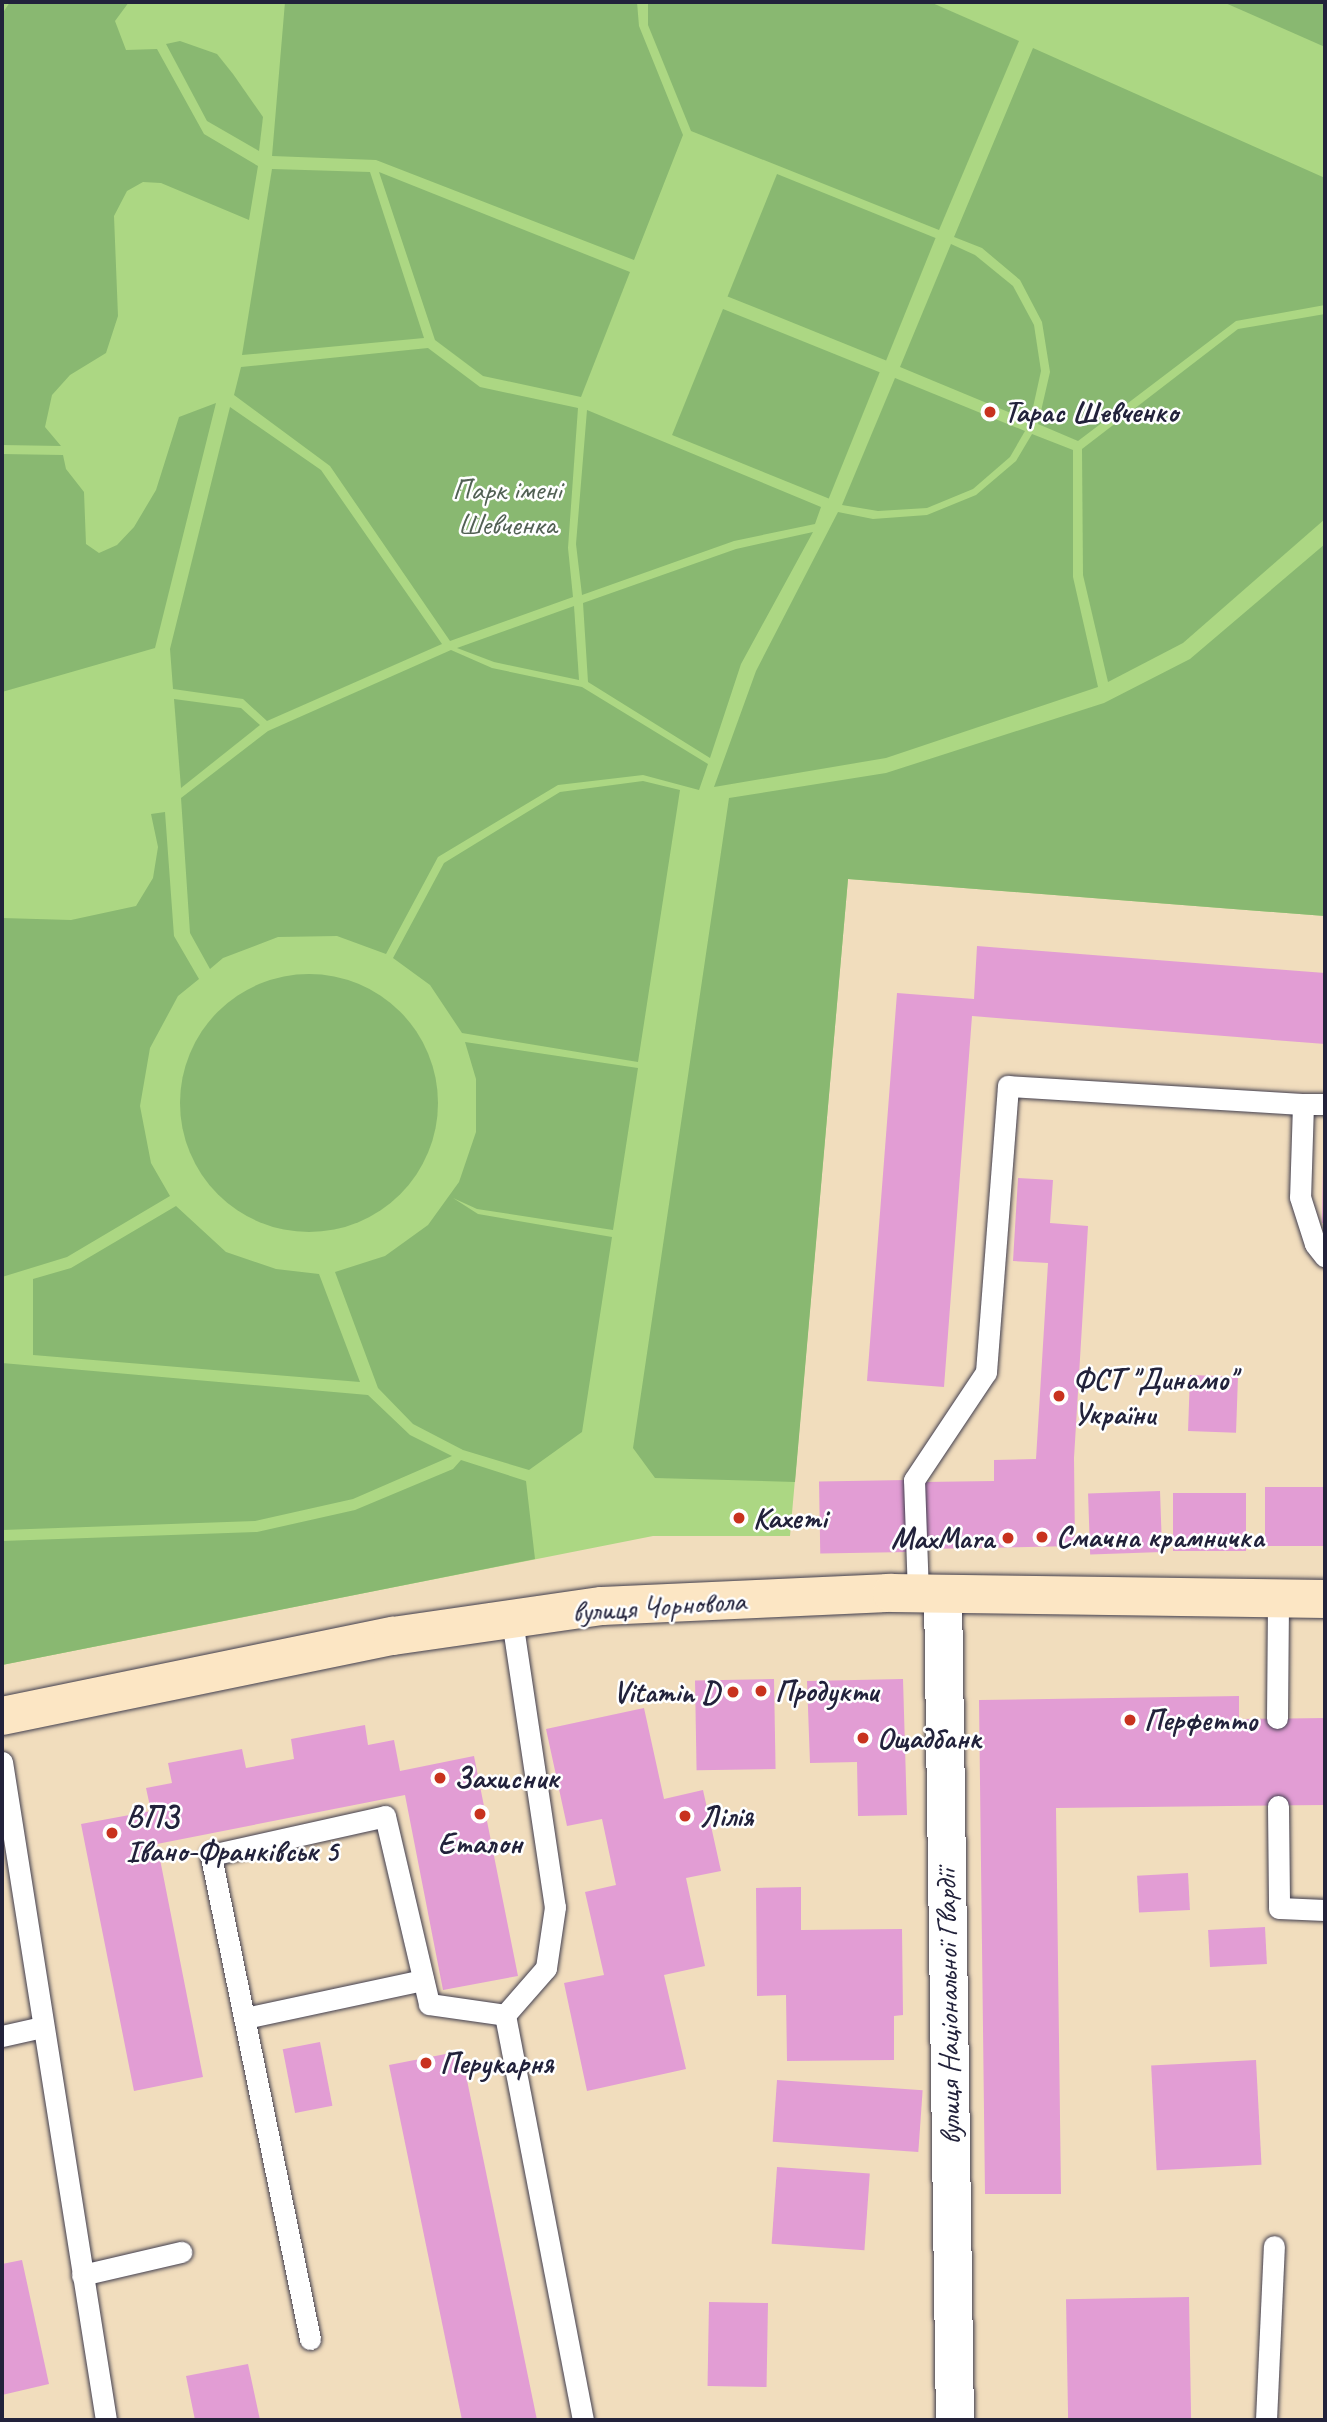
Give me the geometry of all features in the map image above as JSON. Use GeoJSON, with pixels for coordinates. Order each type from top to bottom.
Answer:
{"type":"FeatureCollection","features":[{"type":"Feature","properties":{"kind":"main road","name":"вулиця Чорновола"},"geometry":{"type":"LineString","coordinates":[[2,1716],[393,1636],[602,1606],[931,1594],[1278,1600],[1325,1598]]}},
{"type":"Feature","properties":{"kind":"street","name":"вулиця Національної Гвардії"},"geometry":{"type":"LineString","coordinates":[[931,1594],[955,2420]]}},
{"type":"Feature","properties":{"kind":"lane"},"geometry":{"type":"LineString","coordinates":[[931,1594],[914,1480],[986,1372],[1008,1086],[1325,1104]]}},
{"type":"Feature","properties":{"kind":"lane"},"geometry":{"type":"LineString","coordinates":[[1303,1104],[1300,1197],[1315,1244],[1325,1257]]}},
{"type":"Feature","properties":{"kind":"lane"},"geometry":{"type":"LineString","coordinates":[[1277,1718],[1278,1600]]}},
{"type":"Feature","properties":{"kind":"lane"},"geometry":{"type":"LineString","coordinates":[[505,2015],[546,1968],[555,1908],[512,1620]]}},
{"type":"Feature","properties":{"kind":"lane"},"geometry":{"type":"LineString","coordinates":[[2,1762],[106,2420]]}},
{"type":"Feature","properties":{"kind":"lane"},"geometry":{"type":"LineString","coordinates":[[1278,1806],[1279,1908],[1325,1909]]}},
{"type":"Feature","properties":{"kind":"lane"},"geometry":{"type":"LineString","coordinates":[[310,2339],[211,1855],[385,1816],[429,2004],[505,2015]]}},
{"type":"Feature","properties":{"kind":"lane"},"geometry":{"type":"LineString","coordinates":[[244,2018],[423,1980]]}},
{"type":"Feature","properties":{"kind":"lane"},"geometry":{"type":"LineString","coordinates":[[505,2015],[583,2420]]}},
{"type":"Feature","properties":{"kind":"lane"},"geometry":{"type":"LineString","coordinates":[[2,2036],[42,2027]]}},
{"type":"Feature","properties":{"kind":"lane"},"geometry":{"type":"LineString","coordinates":[[1266,2420],[1274,2246]]}},
{"type":"Feature","properties":{"kind":"lane"},"geometry":{"type":"LineString","coordinates":[[82,2275],[181,2252]]}},
{"type":"Feature","properties":{"kind":"green space","name":"Парк імені Шевченка"},"geometry":{"type":"Polygon","coordinates":[[[2,2],[1325,2],[1325,916],[848,879],[790,1536],[653,1536],[2,1665],[2,2]]]}},
{"type":"Feature","properties":{"kind":"green space"},"geometry":{"type":"Polygon","coordinates":[[[10,2],[129,2],[115,21],[126,50],[157,49],[204,134],[258,166],[249,220],[161,183],[143,182],[127,191],[114,216],[118,316],[106,353],[70,375],[52,395],[45,427],[61,446],[2,445],[2,14],[10,2]]]}},
{"type":"Feature","properties":{"kind":"green space"},"geometry":{"type":"Polygon","coordinates":[[[285,2],[637,2],[639,26],[683,135],[634,260],[376,160],[272,156],[285,2]]]}},
{"type":"Feature","properties":{"kind":"green space"},"geometry":{"type":"Polygon","coordinates":[[[648,2],[930,2],[1019,41],[939,230],[691,131],[648,25],[648,2]]]}},
{"type":"Feature","properties":{"kind":"green space"},"geometry":{"type":"Polygon","coordinates":[[[1223,2],[1325,2],[1325,47],[1223,2]]]}},
{"type":"Feature","properties":{"kind":"green space"},"geometry":{"type":"Polygon","coordinates":[[[180,41],[217,54],[233,74],[263,117],[259,151],[207,121],[166,44],[180,41]]]}},
{"type":"Feature","properties":{"kind":"green space"},"geometry":{"type":"Polygon","coordinates":[[[1033,48],[1325,178],[1325,305],[1236,321],[1078,441],[1038,424],[1050,372],[1042,322],[1020,280],[982,248],[954,237],[1033,48]]]}},
{"type":"Feature","properties":{"kind":"green space"},"geometry":{"type":"Polygon","coordinates":[[[272,169],[370,172],[424,338],[242,355],[272,169]]]}},
{"type":"Feature","properties":{"kind":"green space"},"geometry":{"type":"Polygon","coordinates":[[[379,172],[630,272],[581,397],[483,376],[435,340],[379,172]]]}},
{"type":"Feature","properties":{"kind":"green space"},"geometry":{"type":"Polygon","coordinates":[[[777,174],[936,238],[886,360],[728,296],[777,174]]]}},
{"type":"Feature","properties":{"kind":"green space"},"geometry":{"type":"Polygon","coordinates":[[[951,244],[975,255],[1013,286],[1034,325],[1041,371],[1030,421],[900,367],[951,244]]]}},
{"type":"Feature","properties":{"kind":"green space"},"geometry":{"type":"Polygon","coordinates":[[[723,309],[880,372],[829,498],[672,435],[723,309]]]}},
{"type":"Feature","properties":{"kind":"green space"},"geometry":{"type":"Polygon","coordinates":[[[1325,314],[1325,519],[1183,643],[1108,682],[1083,575],[1082,449],[1238,329],[1325,314]]]}},
{"type":"Feature","properties":{"kind":"green space"},"geometry":{"type":"Polygon","coordinates":[[[428,348],[480,387],[578,408],[568,548],[573,597],[450,641],[330,466],[234,395],[241,367],[428,348]]]}},
{"type":"Feature","properties":{"kind":"green space"},"geometry":{"type":"Polygon","coordinates":[[[895,378],[1025,431],[1010,457],[973,489],[927,508],[878,511],[842,505],[895,378]]]}},
{"type":"Feature","properties":{"kind":"green space"},"geometry":{"type":"Polygon","coordinates":[[[216,403],[155,648],[2,692],[2,454],[63,455],[66,469],[84,492],[86,544],[99,553],[117,545],[134,527],[156,490],[179,417],[216,403]]]}},
{"type":"Feature","properties":{"kind":"green space"},"geometry":{"type":"Polygon","coordinates":[[[230,407],[321,470],[442,644],[267,721],[243,699],[173,689],[170,649],[230,407]]]}},
{"type":"Feature","properties":{"kind":"green space"},"geometry":{"type":"Polygon","coordinates":[[[587,410],[821,507],[815,524],[734,541],[582,595],[576,544],[587,410]]]}},
{"type":"Feature","properties":{"kind":"green space"},"geometry":{"type":"Polygon","coordinates":[[[1032,434],[1073,450],[1073,577],[1098,687],[886,758],[714,787],[756,671],[838,512],[873,519],[927,515],[976,495],[1016,461],[1032,434]]]}},
{"type":"Feature","properties":{"kind":"green space"},"geometry":{"type":"Polygon","coordinates":[[[813,532],[741,664],[710,758],[588,682],[583,603],[736,549],[813,532]]]}},
{"type":"Feature","properties":{"kind":"green space"},"geometry":{"type":"Polygon","coordinates":[[[1325,544],[1325,916],[848,879],[795,1482],[655,1478],[633,1448],[729,798],[886,773],[1104,703],[1190,659],[1325,544]]]}},
{"type":"Feature","properties":{"kind":"green space"},"geometry":{"type":"Polygon","coordinates":[[[574,606],[579,680],[494,662],[457,648],[574,606]]]}},
{"type":"Feature","properties":{"kind":"green space"},"geometry":{"type":"Polygon","coordinates":[[[451,650],[492,668],[582,687],[708,764],[699,790],[643,775],[558,785],[438,857],[386,954],[337,936],[278,937],[223,958],[210,969],[190,933],[181,798],[268,731],[451,650]]]}},
{"type":"Feature","properties":{"kind":"green space"},"geometry":{"type":"Polygon","coordinates":[[[174,699],[241,708],[260,725],[181,788],[174,699]]]}},
{"type":"Feature","properties":{"kind":"green space"},"geometry":{"type":"Polygon","coordinates":[[[643,781],[680,790],[638,1062],[462,1033],[430,985],[393,958],[444,863],[560,792],[643,781]]]}},
{"type":"Feature","properties":{"kind":"green space"},"geometry":{"type":"Polygon","coordinates":[[[165,812],[174,936],[199,979],[178,996],[150,1048],[140,1106],[151,1163],[170,1196],[67,1257],[2,1277],[2,918],[71,920],[136,906],[153,878],[158,847],[151,814],[165,812]]]}},
{"type":"Feature","properties":{"kind":"green space"},"geometry":{"type":"Polygon","coordinates":[[[309,974],[358,984],[380,996],[400,1012],[416,1032],[428,1054],[438,1103],[428,1152],[416,1174],[400,1194],[380,1210],[358,1222],[309,1232],[260,1222],[238,1210],[218,1194],[202,1174],[190,1152],[180,1103],[190,1054],[202,1032],[218,1012],[238,996],[260,984],[309,974]]]}},
{"type":"Feature","properties":{"kind":"green space"},"geometry":{"type":"Polygon","coordinates":[[[465,1042],[638,1068],[613,1230],[477,1209],[453,1198],[478,1214],[612,1237],[582,1432],[529,1470],[463,1450],[413,1424],[378,1388],[335,1272],[385,1256],[428,1225],[459,1182],[476,1132],[476,1079],[465,1042]]]}},
{"type":"Feature","properties":{"kind":"green space"},"geometry":{"type":"Polygon","coordinates":[[[176,1206],[226,1252],[276,1269],[319,1274],[360,1382],[33,1355],[33,1279],[71,1268],[176,1206]]]}},
{"type":"Feature","properties":{"kind":"green space"},"geometry":{"type":"Polygon","coordinates":[[[2,1363],[368,1395],[410,1435],[452,1456],[353,1499],[255,1521],[2,1530],[2,1363]]]}},
{"type":"Feature","properties":{"kind":"green space"},"geometry":{"type":"Polygon","coordinates":[[[461,1460],[526,1481],[535,1559],[2,1665],[2,1541],[257,1532],[355,1510],[453,1469],[461,1460]]]}},
{"type":"Feature","properties":{"kind":"building"},"geometry":{"type":"Polygon","coordinates":[[[977,946],[1325,973],[1325,1044],[972,1016],[944,1387],[867,1381],[897,993],[974,999],[977,946]]]}},
{"type":"Feature","properties":{"kind":"building"},"geometry":{"type":"Polygon","coordinates":[[[1323,1164],[1325,1223],[1322,1223],[1323,1164]]]}},
{"type":"Feature","properties":{"kind":"building"},"geometry":{"type":"Polygon","coordinates":[[[1018,1178],[1053,1180],[1050,1223],[1088,1226],[1074,1458],[1075,1546],[925,1549],[924,1482],[994,1481],[994,1460],[1036,1459],[1048,1263],[1013,1261],[1018,1178]]]}},
{"type":"Feature","properties":{"kind":"building"},"geometry":{"type":"Polygon","coordinates":[[[1190,1375],[1238,1377],[1236,1433],[1188,1431],[1190,1375]]]}},
{"type":"Feature","properties":{"kind":"building"},"geometry":{"type":"Polygon","coordinates":[[[907,1480],[908,1552],[820,1554],[819,1482],[907,1480]]]}},
{"type":"Feature","properties":{"kind":"building"},"geometry":{"type":"Polygon","coordinates":[[[1265,1487],[1325,1487],[1325,1546],[1265,1546],[1265,1487]]]}},
{"type":"Feature","properties":{"kind":"building"},"geometry":{"type":"Polygon","coordinates":[[[1160,1491],[1162,1552],[1090,1554],[1088,1494],[1160,1491]]]}},
{"type":"Feature","properties":{"kind":"building"},"geometry":{"type":"Polygon","coordinates":[[[1173,1493],[1246,1493],[1246,1551],[1173,1551],[1173,1493]]]}},
{"type":"Feature","properties":{"kind":"building"},"geometry":{"type":"Polygon","coordinates":[[[774,1679],[776,1769],[697,1770],[695,1680],[774,1679]]]}},
{"type":"Feature","properties":{"kind":"building"},"geometry":{"type":"Polygon","coordinates":[[[903,1679],[907,1815],[858,1816],[857,1762],[810,1763],[807,1681],[903,1679]]]}},
{"type":"Feature","properties":{"kind":"building"},"geometry":{"type":"Polygon","coordinates":[[[1239,1696],[1239,1719],[1325,1718],[1325,1805],[1056,1808],[1061,2194],[985,2194],[979,1700],[1239,1696]]]}},
{"type":"Feature","properties":{"kind":"building"},"geometry":{"type":"Polygon","coordinates":[[[644,1708],[664,1799],[703,1790],[721,1871],[686,1878],[705,1966],[664,1975],[686,2069],[587,2091],[564,1983],[604,1975],[585,1892],[616,1885],[602,1819],[567,1826],[546,1729],[644,1708]]]}},
{"type":"Feature","properties":{"kind":"building"},"geometry":{"type":"Polygon","coordinates":[[[365,1725],[368,1745],[394,1740],[400,1771],[474,1756],[518,1976],[443,1990],[405,1795],[157,1844],[203,2077],[134,2091],[81,1824],[151,1811],[146,1788],[172,1783],[168,1763],[242,1749],[246,1768],[294,1759],[291,1739],[365,1725]]]}},
{"type":"Feature","properties":{"kind":"building"},"geometry":{"type":"Polygon","coordinates":[[[1188,1873],[1190,1910],[1139,1913],[1137,1876],[1188,1873]]]}},
{"type":"Feature","properties":{"kind":"building"},"geometry":{"type":"Polygon","coordinates":[[[801,1887],[801,1930],[902,1929],[903,2015],[894,2016],[894,2060],[787,2061],[786,1995],[757,1996],[756,1888],[801,1887]]]}},
{"type":"Feature","properties":{"kind":"building"},"geometry":{"type":"Polygon","coordinates":[[[1265,1927],[1267,1964],[1210,1967],[1208,1930],[1265,1927]]]}},
{"type":"Feature","properties":{"kind":"building"},"geometry":{"type":"Polygon","coordinates":[[[320,2042],[332,2106],[295,2113],[283,2049],[320,2042]]]}},
{"type":"Feature","properties":{"kind":"building"},"geometry":{"type":"Polygon","coordinates":[[[461,2051],[537,2420],[462,2420],[389,2065],[461,2051]]]}},
{"type":"Feature","properties":{"kind":"building"},"geometry":{"type":"Polygon","coordinates":[[[1256,2060],[1261,2165],[1157,2170],[1151,2065],[1256,2060]]]}},
{"type":"Feature","properties":{"kind":"building"},"geometry":{"type":"Polygon","coordinates":[[[777,2080],[923,2090],[918,2152],[773,2142],[777,2080]]]}},
{"type":"Feature","properties":{"kind":"building"},"geometry":{"type":"Polygon","coordinates":[[[777,2167],[870,2173],[864,2250],[772,2244],[777,2167]]]}},
{"type":"Feature","properties":{"kind":"building"},"geometry":{"type":"Polygon","coordinates":[[[22,2260],[49,2384],[2,2395],[2,2264],[22,2260]]]}},
{"type":"Feature","properties":{"kind":"building"},"geometry":{"type":"Polygon","coordinates":[[[1189,2297],[1191,2420],[1068,2420],[1066,2299],[1189,2297]]]}},
{"type":"Feature","properties":{"kind":"building"},"geometry":{"type":"Polygon","coordinates":[[[709,2302],[768,2303],[767,2387],[708,2386],[709,2302]]]}},
{"type":"Feature","properties":{"kind":"building"},"geometry":{"type":"Polygon","coordinates":[[[248,2364],[260,2420],[195,2420],[186,2376],[248,2364]]]}},
{"type":"Feature","properties":{"kind":"place","name":"Тарас Шевченко"},"geometry":{"type":"Point","coordinates":[990,412]}},
{"type":"Feature","properties":{"kind":"place","name":"ФСТ \"Динамо\" України"},"geometry":{"type":"Point","coordinates":[1059,1396]}},
{"type":"Feature","properties":{"kind":"place","name":"Кахеті"},"geometry":{"type":"Point","coordinates":[739,1518]}},
{"type":"Feature","properties":{"kind":"place","name":"Смачна крамничка"},"geometry":{"type":"Point","coordinates":[1042,1537]}},
{"type":"Feature","properties":{"kind":"place","name":"MaxMara"},"geometry":{"type":"Point","coordinates":[1008,1538]}},
{"type":"Feature","properties":{"kind":"place","name":"Продукти"},"geometry":{"type":"Point","coordinates":[761,1691]}},
{"type":"Feature","properties":{"kind":"place","name":"Vitamin D"},"geometry":{"type":"Point","coordinates":[733,1692]}},
{"type":"Feature","properties":{"kind":"place","name":"Перфетто"},"geometry":{"type":"Point","coordinates":[1130,1720]}},
{"type":"Feature","properties":{"kind":"place","name":"Ощадбанк"},"geometry":{"type":"Point","coordinates":[863,1738]}},
{"type":"Feature","properties":{"kind":"place","name":"Захисник"},"geometry":{"type":"Point","coordinates":[440,1778]}},
{"type":"Feature","properties":{"kind":"place","name":"Еталон"},"geometry":{"type":"Point","coordinates":[480,1814]}},
{"type":"Feature","properties":{"kind":"place","name":"Лілія"},"geometry":{"type":"Point","coordinates":[685,1816]}},
{"type":"Feature","properties":{"kind":"place","name":"ВПЗ Івано-Франківськ 5"},"geometry":{"type":"Point","coordinates":[112,1833]}},
{"type":"Feature","properties":{"kind":"place","name":"Перукарня"},"geometry":{"type":"Point","coordinates":[426,2063]}}]}
